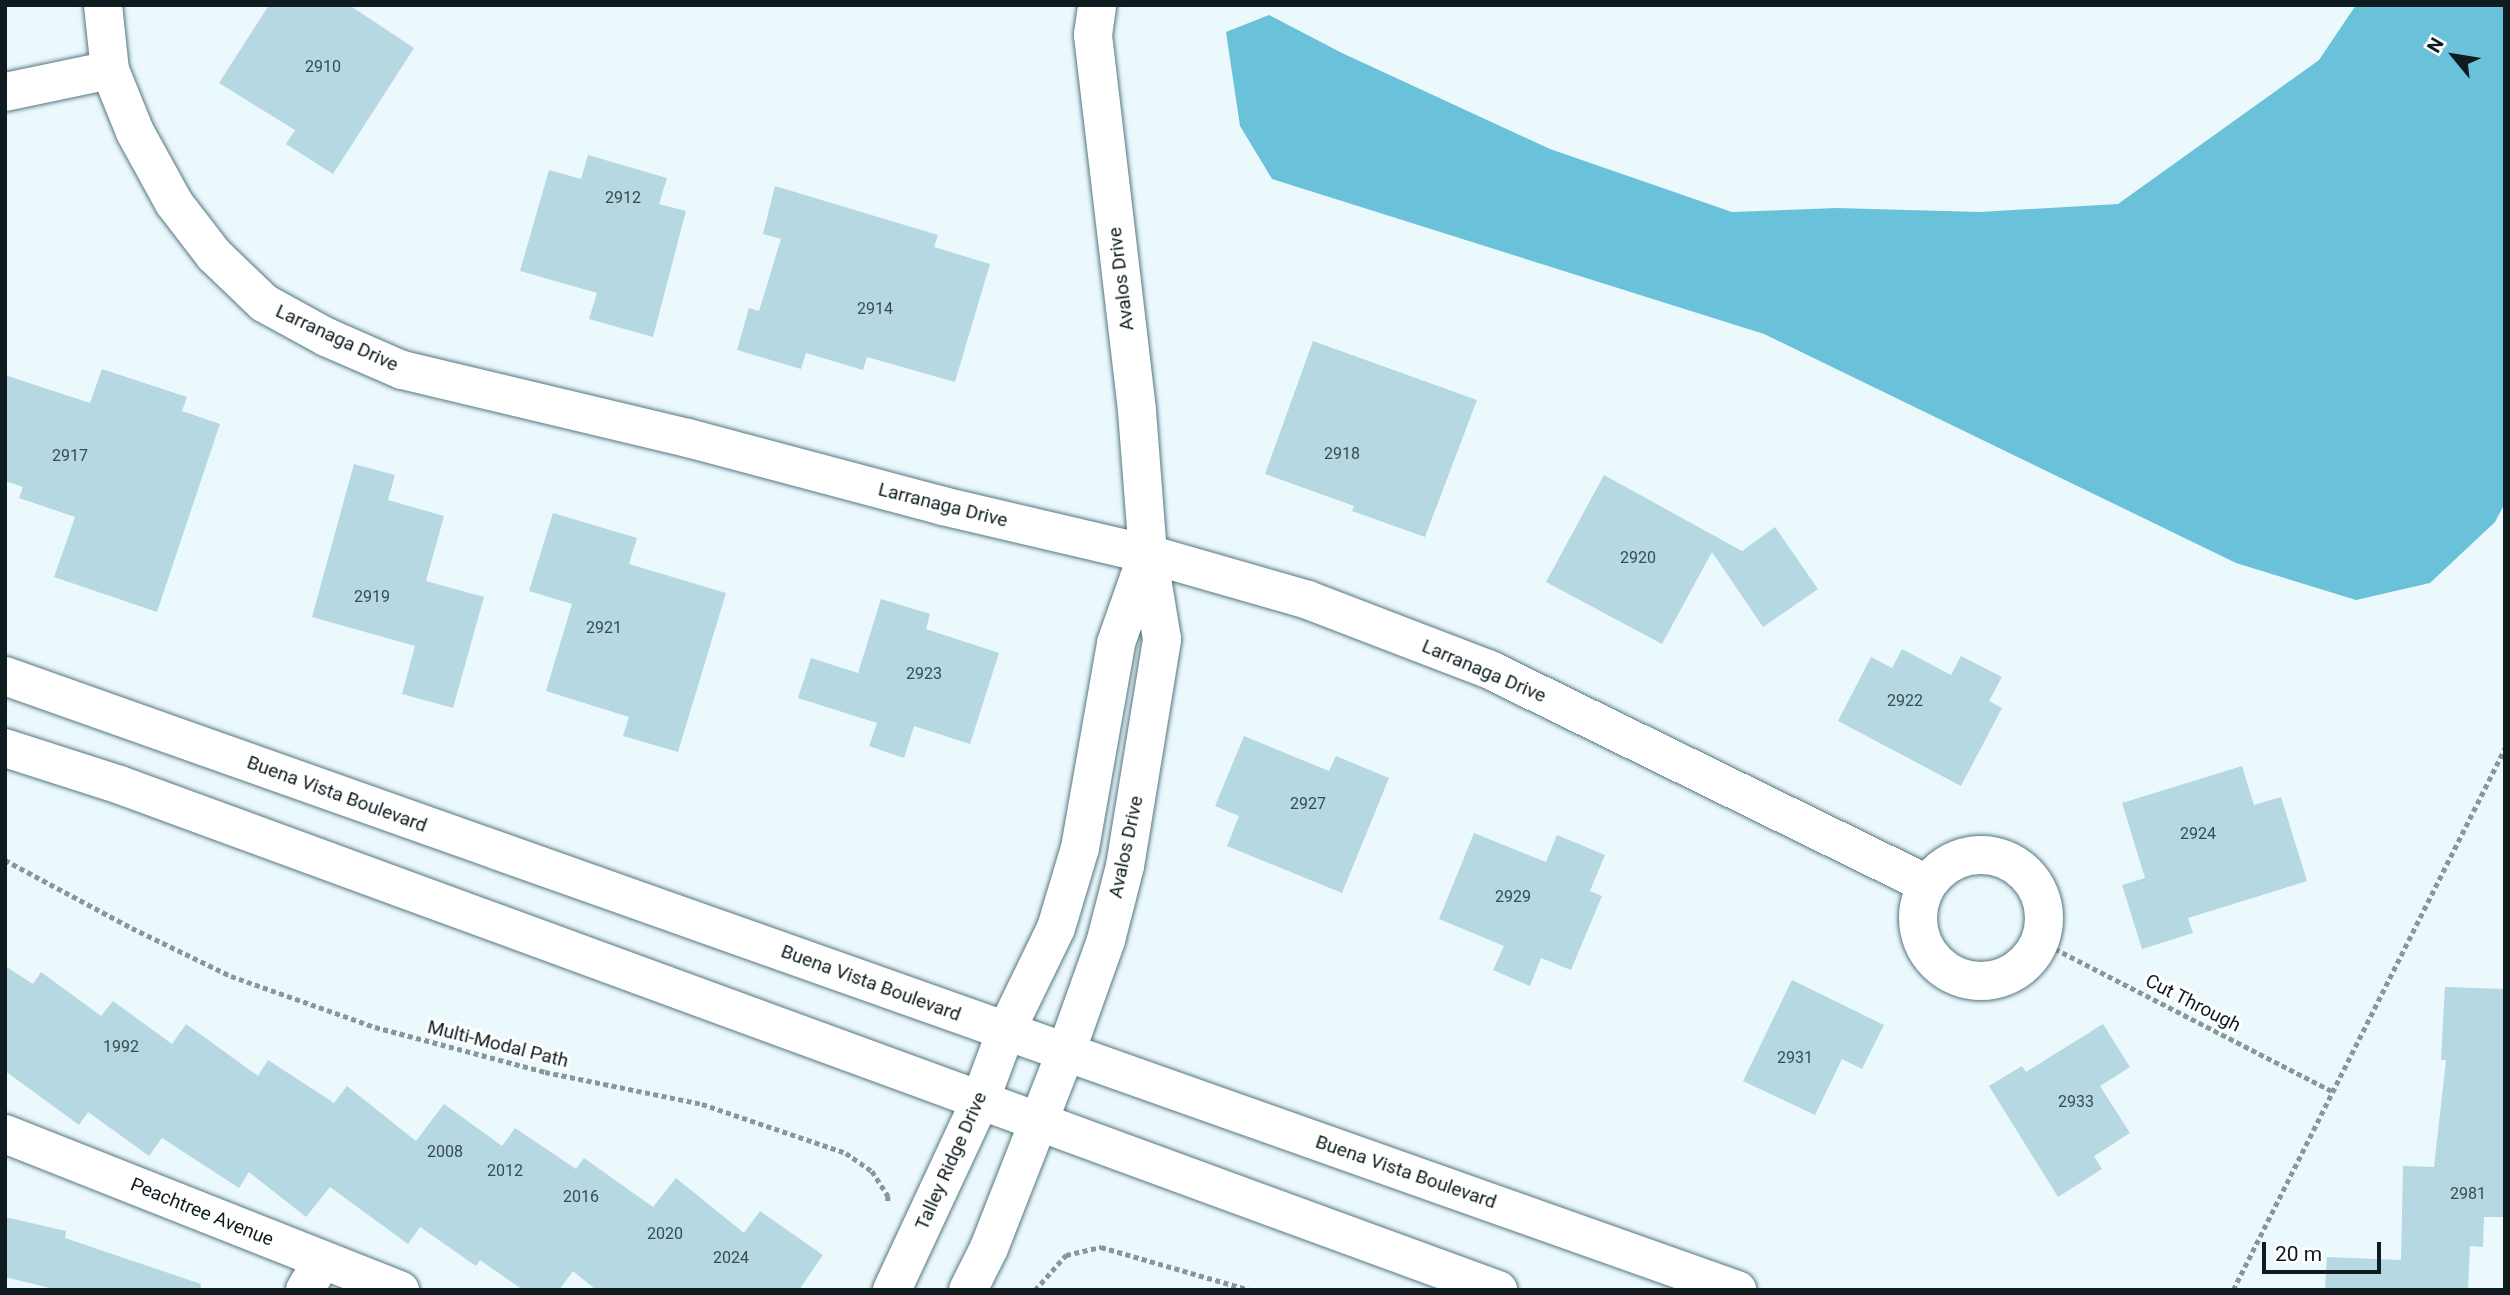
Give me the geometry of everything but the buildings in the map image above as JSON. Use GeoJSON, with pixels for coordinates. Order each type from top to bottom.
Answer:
{"type":"FeatureCollection","features":[{"type":"Feature","properties":{"kind":"street","name":"Larranaga Drive"},"geometry":{"type":"LineString","coordinates":[[103,5],[110,70],[135,132],[174,203],[214,254],[264,303],[326,337],[402,370],[688,438],[943,506],[1148,554],[1308,600],[1488,669],[1927,884]]}},
{"type":"Feature","properties":{"kind":"street","name":"Avalos Drive"},"geometry":{"type":"LineString","coordinates":[[1066,1052],[1106,940],[1122,878],[1162,639],[1148,554],[1137,410],[1093,35],[1097,5]]}},
{"type":"Feature","properties":{"kind":"street"},"geometry":{"type":"LineString","coordinates":[[5,92],[110,70]]}},
{"type":"Feature","properties":{"kind":"street","name":"Avalos Drive"},"geometry":{"type":"LineString","coordinates":[[1006,1031],[1056,928],[1080,848],[1116,643],[1148,554]]}},
{"type":"Feature","properties":{"kind":"street","name":"Buena Vista Boulevard"},"geometry":{"type":"LineString","coordinates":[[5,676],[1737,1290]]}},
{"type":"Feature","properties":{"kind":"street"},"geometry":{"type":"LineString","coordinates":[[5,748],[120,785],[1498,1290]]}},
{"type":"Feature","properties":{"kind":"street"},"geometry":{"type":"LineString","coordinates":[[1980,855],[2000,857],[2018,866],[2033,881],[2042,900],[2045,920],[2040,941],[2030,959],[2004,977],[1973,981],[1953,975],[1936,963],[1924,945],[1918,925],[1919,904],[1927,884],[1941,869],[1959,858],[1980,855]]}},
{"type":"Feature","properties":{"kind":"street","name":"Talley Ridge Drive"},"geometry":{"type":"LineString","coordinates":[[892,1290],[980,1101],[1006,1031]]}},
{"type":"Feature","properties":{"kind":"street"},"geometry":{"type":"LineString","coordinates":[[968,1290],[989,1248],[1066,1052]]}},
{"type":"Feature","properties":{"kind":"street","name":"Peachtree Avenue"},"geometry":{"type":"LineString","coordinates":[[5,1134],[313,1275],[400,1290]]}},
{"type":"Feature","properties":{"kind":"path"},"geometry":{"type":"LineString","coordinates":[[2233,1290],[2505,748]]}},
{"type":"Feature","properties":{"kind":"path","name":"Multi-Modal Path"},"geometry":{"type":"LineString","coordinates":[[5,860],[132,928],[231,976],[362,1022],[545,1072],[702,1104],[846,1153],[872,1171],[888,1196],[888,1208]]}},
{"type":"Feature","properties":{"kind":"path","name":"Cut Through"},"geometry":{"type":"LineString","coordinates":[[2040,941],[2332,1091]]}},
{"type":"Feature","properties":{"kind":"path"},"geometry":{"type":"LineString","coordinates":[[1035,1290],[1066,1255],[1101,1247],[1250,1290]]}},
{"type":"Feature","properties":{"kind":"water"},"geometry":{"type":"Polygon","coordinates":[[[2356,5],[2505,5],[2505,503],[2495,522],[2430,583],[2356,600],[2236,563],[1764,334],[1272,179],[1240,126],[1226,32],[1269,15],[1342,53],[1550,149],[1732,212],[1837,208],[1980,212],[2118,204],[2319,60],[2356,5]]]}}]}
